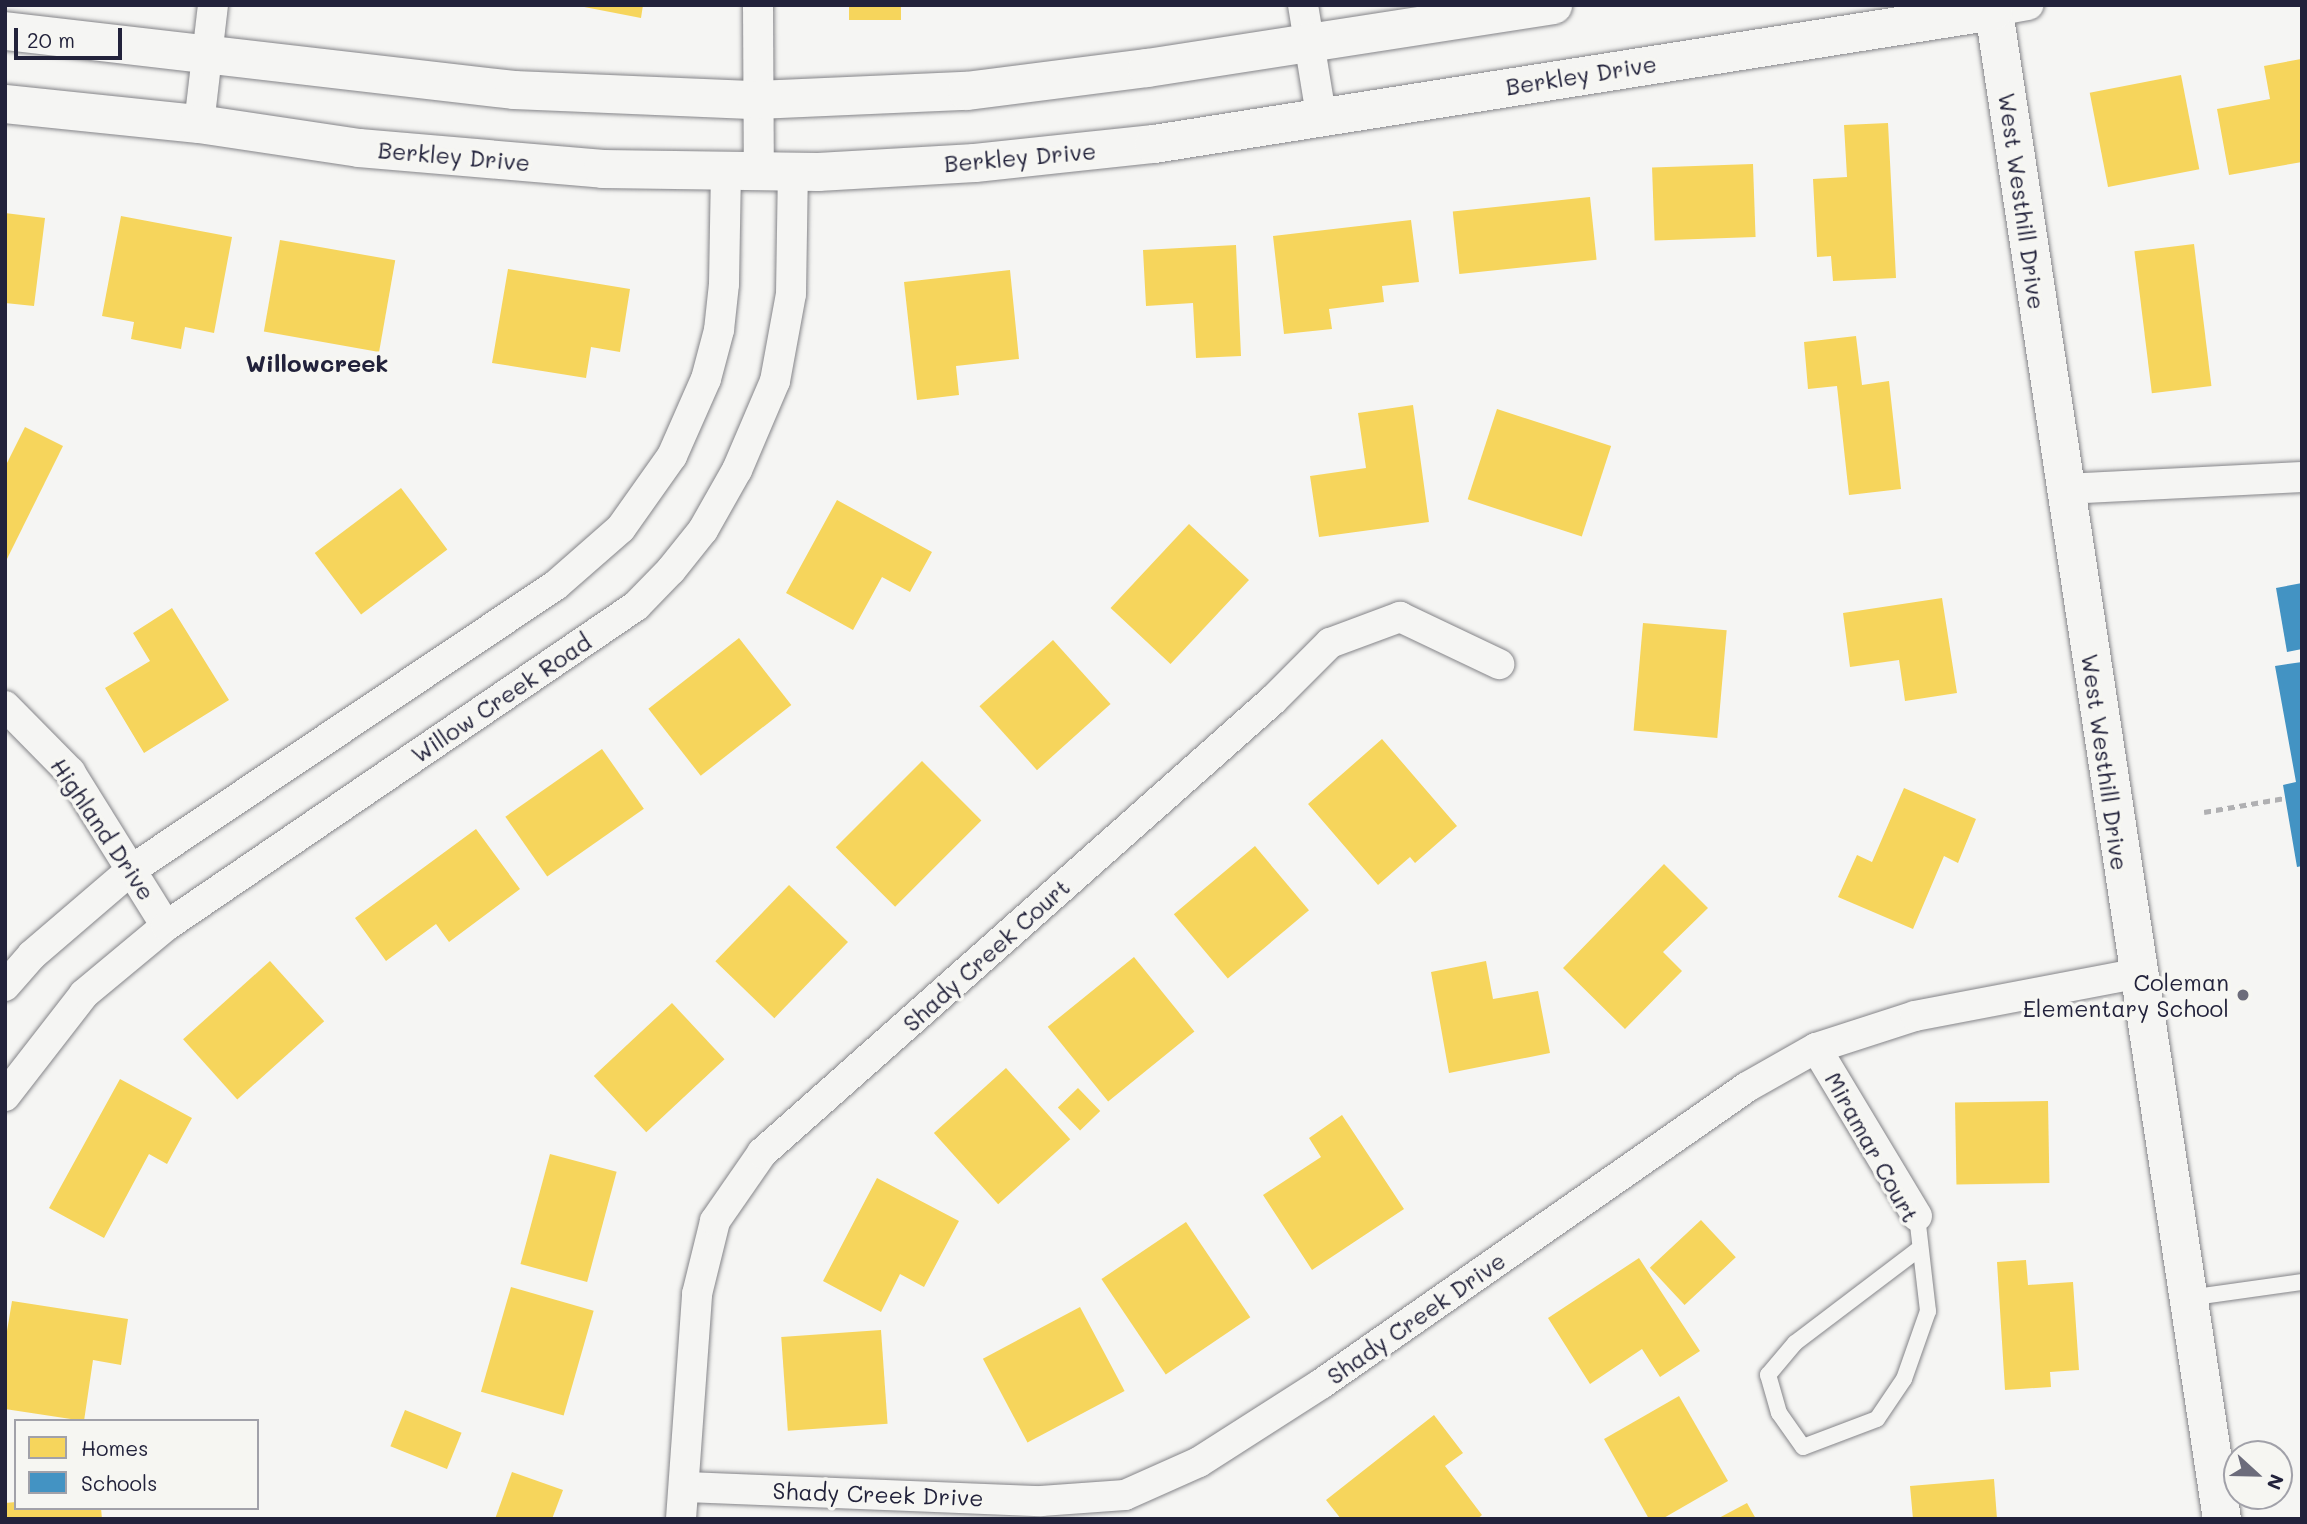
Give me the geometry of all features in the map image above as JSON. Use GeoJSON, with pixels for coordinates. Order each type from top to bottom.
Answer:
{"type":"FeatureCollection","features":[{"type":"Feature","properties":{"kind":"street"},"geometry":{"type":"LineString","coordinates":[[199,124],[213,5]]}},
{"type":"Feature","properties":{"kind":"street","name":"Willow Creek Road"},"geometry":{"type":"LineString","coordinates":[[5,1096],[84,995],[166,926],[636,606],[671,570],[703,530],[737,470],[775,381],[791,294],[759,173],[758,5]]}},
{"type":"Feature","properties":{"kind":"street"},"geometry":{"type":"LineString","coordinates":[[1303,5],[1321,115]]}},
{"type":"Feature","properties":{"kind":"street"},"geometry":{"type":"LineString","coordinates":[[5,31],[514,90],[757,100],[967,90],[1308,43],[1553,5]]}},
{"type":"Feature","properties":{"kind":"street","name":"Berkley Drive"},"geometry":{"type":"LineString","coordinates":[[5,104],[199,124],[359,148],[603,169],[759,173],[975,163],[1140,145],[2005,7]]}},
{"type":"Feature","properties":{"kind":"street","name":"West Westhill Drive"},"geometry":{"type":"LineString","coordinates":[[2005,7],[2065,489],[2136,974],[2222,1519]]}},
{"type":"Feature","properties":{"kind":"street","name":"Willow Creek Road"},"geometry":{"type":"LineString","coordinates":[[5,986],[32,955],[131,870],[556,585],[621,527],[672,456],[706,379],[724,284],[759,173]]}},
{"type":"Feature","properties":{"kind":"street"},"geometry":{"type":"LineString","coordinates":[[2065,489],[2302,477]]}},
{"type":"Feature","properties":{"kind":"street","name":"Shady Creek Court"},"geometry":{"type":"LineString","coordinates":[[686,1487],[697,1294],[715,1221],[762,1153],[1273,700],[1330,643],[1400,617],[1499,664]]}},
{"type":"Feature","properties":{"kind":"street","name":"Highland Drive"},"geometry":{"type":"LineString","coordinates":[[5,706],[70,772],[166,926]]}},
{"type":"Feature","properties":{"kind":"street","name":"Shady Creek Drive"},"geometry":{"type":"LineString","coordinates":[[686,1487],[1041,1501],[1125,1495],[1199,1462],[1321,1384],[1747,1087],[1816,1048],[1915,1016],[2136,974]]}},
{"type":"Feature","properties":{"kind":"street","name":"Miramar Court"},"geometry":{"type":"LineString","coordinates":[[1816,1048],[1917,1216]]}},
{"type":"Feature","properties":{"kind":"street"},"geometry":{"type":"LineString","coordinates":[[681,1519],[686,1487]]}},
{"type":"Feature","properties":{"kind":"lane","name":"Miramar Court"},"geometry":{"type":"LineString","coordinates":[[1917,1216],[1928,1311],[1904,1379],[1877,1419],[1803,1447],[1779,1413],[1768,1375],[1795,1343],[1920,1248]]}},
{"type":"Feature","properties":{"kind":"lane"},"geometry":{"type":"LineString","coordinates":[[2188,1298],[2302,1282]]}},
{"type":"Feature","properties":{"kind":"path"},"geometry":{"type":"LineString","coordinates":[[2204,812],[2285,798]]}},
{"type":"Feature","properties":{"kind":"building: Homes"},"geometry":{"type":"Polygon","coordinates":[[[574,5],[643,5],[641,18],[574,5]]]}},
{"type":"Feature","properties":{"kind":"building: Homes"},"geometry":{"type":"Polygon","coordinates":[[[849,5],[901,5],[901,20],[849,20],[849,5]]]}},
{"type":"Feature","properties":{"kind":"building: Homes"},"geometry":{"type":"Polygon","coordinates":[[[2301,59],[2302,162],[2229,175],[2217,109],[2270,99],[2264,66],[2301,59]]]}},
{"type":"Feature","properties":{"kind":"building: Homes"},"geometry":{"type":"Polygon","coordinates":[[[2181,75],[2199,169],[2108,187],[2090,93],[2181,75]]]}},
{"type":"Feature","properties":{"kind":"building: Homes"},"geometry":{"type":"Polygon","coordinates":[[[1888,123],[1896,278],[1833,281],[1831,256],[1817,257],[1813,179],[1847,177],[1844,125],[1888,123]]]}},
{"type":"Feature","properties":{"kind":"building: Homes"},"geometry":{"type":"Polygon","coordinates":[[[1753,164],[1756,237],[1655,240],[1652,168],[1753,164]]]}},
{"type":"Feature","properties":{"kind":"building: Homes"},"geometry":{"type":"Polygon","coordinates":[[[1590,197],[1597,260],[1459,274],[1453,211],[1590,197]]]}},
{"type":"Feature","properties":{"kind":"building: Homes"},"geometry":{"type":"Polygon","coordinates":[[[5,213],[45,218],[34,306],[5,303],[5,213]]]}},
{"type":"Feature","properties":{"kind":"building: Homes"},"geometry":{"type":"Polygon","coordinates":[[[121,216],[232,237],[214,333],[185,327],[181,349],[131,339],[134,322],[102,316],[121,216]]]}},
{"type":"Feature","properties":{"kind":"building: Homes"},"geometry":{"type":"Polygon","coordinates":[[[1411,220],[1419,282],[1382,286],[1384,302],[1329,309],[1332,329],[1284,334],[1273,236],[1411,220]]]}},
{"type":"Feature","properties":{"kind":"building: Homes"},"geometry":{"type":"Polygon","coordinates":[[[280,240],[395,260],[379,352],[264,332],[280,240]]]}},
{"type":"Feature","properties":{"kind":"building: Homes"},"geometry":{"type":"Polygon","coordinates":[[[2194,244],[2211,386],[2152,393],[2134,251],[2194,244]]]}},
{"type":"Feature","properties":{"kind":"building: Homes"},"geometry":{"type":"Polygon","coordinates":[[[1236,245],[1241,356],[1196,358],[1193,303],[1146,306],[1143,250],[1236,245]]]}},
{"type":"Feature","properties":{"kind":"building: Homes"},"geometry":{"type":"Polygon","coordinates":[[[508,269],[630,289],[620,352],[591,347],[586,378],[492,363],[508,269]]]}},
{"type":"Feature","properties":{"kind":"building: Homes"},"geometry":{"type":"Polygon","coordinates":[[[1010,270],[1019,359],[956,366],[959,395],[917,400],[904,282],[1010,270]]]}},
{"type":"Feature","properties":{"kind":"building: Homes"},"geometry":{"type":"Polygon","coordinates":[[[1856,336],[1862,385],[1889,381],[1901,489],[1849,495],[1837,386],[1808,389],[1804,342],[1856,336]]]}},
{"type":"Feature","properties":{"kind":"building: Homes"},"geometry":{"type":"Polygon","coordinates":[[[1413,405],[1429,522],[1319,537],[1310,476],[1366,468],[1358,413],[1413,405]]]}},
{"type":"Feature","properties":{"kind":"building: Homes"},"geometry":{"type":"Polygon","coordinates":[[[1497,409],[1611,446],[1582,536],[1468,499],[1497,409]]]}},
{"type":"Feature","properties":{"kind":"building: Homes"},"geometry":{"type":"Polygon","coordinates":[[[25,427],[63,446],[5,563],[5,467],[25,427]]]}},
{"type":"Feature","properties":{"kind":"building: Homes"},"geometry":{"type":"Polygon","coordinates":[[[401,488],[447,549],[361,614],[315,553],[401,488]]]}},
{"type":"Feature","properties":{"kind":"building: Homes"},"geometry":{"type":"Polygon","coordinates":[[[837,500],[932,552],[910,592],[882,577],[853,630],[786,593],[837,500]]]}},
{"type":"Feature","properties":{"kind":"building: Homes"},"geometry":{"type":"Polygon","coordinates":[[[1189,524],[1249,580],[1171,664],[1111,608],[1189,524]]]}},
{"type":"Feature","properties":{"kind":"building: Homes"},"geometry":{"type":"Polygon","coordinates":[[[1942,598],[1957,693],[1905,701],[1899,660],[1850,667],[1843,613],[1942,598]]]}},
{"type":"Feature","properties":{"kind":"building: Homes"},"geometry":{"type":"Polygon","coordinates":[[[172,608],[229,700],[144,753],[105,688],[150,661],[133,633],[172,608]]]}},
{"type":"Feature","properties":{"kind":"building: Homes"},"geometry":{"type":"Polygon","coordinates":[[[1643,623],[1727,630],[1717,738],[1634,731],[1643,623]]]}},
{"type":"Feature","properties":{"kind":"building: Homes"},"geometry":{"type":"Polygon","coordinates":[[[739,638],[791,705],[701,776],[648,709],[739,638]]]}},
{"type":"Feature","properties":{"kind":"building: Homes"},"geometry":{"type":"Polygon","coordinates":[[[1053,640],[1111,704],[1037,770],[979,706],[1053,640]]]}},
{"type":"Feature","properties":{"kind":"building: Homes"},"geometry":{"type":"Polygon","coordinates":[[[1382,739],[1457,826],[1415,863],[1410,857],[1378,885],[1308,804],[1382,739]]]}},
{"type":"Feature","properties":{"kind":"building: Homes"},"geometry":{"type":"Polygon","coordinates":[[[602,749],[644,809],[547,876],[505,817],[602,749]]]}},
{"type":"Feature","properties":{"kind":"building: Homes"},"geometry":{"type":"Polygon","coordinates":[[[922,761],[981,820],[895,907],[836,847],[922,761]]]}},
{"type":"Feature","properties":{"kind":"building: Homes"},"geometry":{"type":"Polygon","coordinates":[[[1904,788],[1976,819],[1958,863],[1944,856],[1913,929],[1838,897],[1857,855],[1872,862],[1904,788]]]}},
{"type":"Feature","properties":{"kind":"building: Homes"},"geometry":{"type":"Polygon","coordinates":[[[476,829],[520,889],[449,942],[436,924],[386,961],[355,918],[476,829]]]}},
{"type":"Feature","properties":{"kind":"building: Homes"},"geometry":{"type":"Polygon","coordinates":[[[1255,846],[1309,910],[1228,978],[1174,914],[1255,846]]]}},
{"type":"Feature","properties":{"kind":"building: Homes"},"geometry":{"type":"Polygon","coordinates":[[[1664,864],[1708,908],[1663,952],[1682,971],[1625,1029],[1563,968],[1664,864]]]}},
{"type":"Feature","properties":{"kind":"building: Homes"},"geometry":{"type":"Polygon","coordinates":[[[789,885],[848,942],[774,1018],[715,961],[789,885]]]}},
{"type":"Feature","properties":{"kind":"building: Homes"},"geometry":{"type":"Polygon","coordinates":[[[1134,957],[1194,1032],[1108,1101],[1048,1027],[1134,957]]]}},
{"type":"Feature","properties":{"kind":"building: Homes"},"geometry":{"type":"Polygon","coordinates":[[[270,961],[324,1021],[237,1099],[183,1039],[270,961]]]}},
{"type":"Feature","properties":{"kind":"building: Homes"},"geometry":{"type":"Polygon","coordinates":[[[1486,961],[1493,999],[1538,991],[1550,1053],[1449,1073],[1431,972],[1486,961]]]}},
{"type":"Feature","properties":{"kind":"building: Homes"},"geometry":{"type":"Polygon","coordinates":[[[672,1003],[725,1059],[646,1132],[594,1076],[672,1003]]]}},
{"type":"Feature","properties":{"kind":"building: Homes"},"geometry":{"type":"Polygon","coordinates":[[[1006,1068],[1070,1139],[998,1204],[934,1133],[1006,1068]]]}},
{"type":"Feature","properties":{"kind":"building: Homes"},"geometry":{"type":"Polygon","coordinates":[[[120,1079],[192,1118],[167,1164],[149,1154],[104,1238],[49,1208],[120,1079]]]}},
{"type":"Feature","properties":{"kind":"building: Homes"},"geometry":{"type":"Polygon","coordinates":[[[1078,1088],[1100,1111],[1080,1130],[1058,1107],[1078,1088]]]}},
{"type":"Feature","properties":{"kind":"building: Homes"},"geometry":{"type":"Polygon","coordinates":[[[2048,1101],[2049,1183],[1956,1185],[1955,1103],[2048,1101]]]}},
{"type":"Feature","properties":{"kind":"building: Homes"},"geometry":{"type":"Polygon","coordinates":[[[1342,1115],[1404,1209],[1312,1270],[1263,1195],[1321,1157],[1309,1138],[1342,1115]]]}},
{"type":"Feature","properties":{"kind":"building: Homes"},"geometry":{"type":"Polygon","coordinates":[[[550,1154],[617,1172],[587,1282],[520,1264],[550,1154]]]}},
{"type":"Feature","properties":{"kind":"building: Homes"},"geometry":{"type":"Polygon","coordinates":[[[877,1178],[959,1221],[924,1287],[900,1274],[881,1312],[823,1281],[877,1178]]]}},
{"type":"Feature","properties":{"kind":"building: Homes"},"geometry":{"type":"Polygon","coordinates":[[[1701,1220],[1736,1257],[1685,1305],[1650,1268],[1701,1220]]]}},
{"type":"Feature","properties":{"kind":"building: Homes"},"geometry":{"type":"Polygon","coordinates":[[[1186,1222],[1250,1317],[1166,1374],[1101,1279],[1186,1222]]]}},
{"type":"Feature","properties":{"kind":"building: Homes"},"geometry":{"type":"Polygon","coordinates":[[[1639,1258],[1700,1351],[1660,1377],[1642,1349],[1590,1384],[1548,1318],[1639,1258]]]}},
{"type":"Feature","properties":{"kind":"building: Homes"},"geometry":{"type":"Polygon","coordinates":[[[2026,1260],[2028,1285],[2073,1282],[2079,1370],[2050,1372],[2051,1387],[2005,1390],[1997,1262],[2026,1260]]]}},
{"type":"Feature","properties":{"kind":"building: Homes"},"geometry":{"type":"Polygon","coordinates":[[[511,1287],[594,1311],[564,1415],[481,1392],[511,1287]]]}},
{"type":"Feature","properties":{"kind":"building: Homes"},"geometry":{"type":"Polygon","coordinates":[[[12,1301],[128,1319],[121,1365],[93,1360],[84,1419],[5,1409],[5,1343],[12,1301]]]}},
{"type":"Feature","properties":{"kind":"building: Homes"},"geometry":{"type":"Polygon","coordinates":[[[1080,1307],[1125,1391],[1027,1443],[983,1359],[1080,1307]]]}},
{"type":"Feature","properties":{"kind":"building: Homes"},"geometry":{"type":"Polygon","coordinates":[[[881,1330],[888,1424],[788,1431],[781,1337],[881,1330]]]}},
{"type":"Feature","properties":{"kind":"building: Homes"},"geometry":{"type":"Polygon","coordinates":[[[1679,1396],[1728,1481],[1662,1519],[1649,1519],[1604,1439],[1679,1396]]]}},
{"type":"Feature","properties":{"kind":"building: Homes"},"geometry":{"type":"Polygon","coordinates":[[[405,1410],[462,1433],[447,1469],[390,1446],[405,1410]]]}},
{"type":"Feature","properties":{"kind":"building: Homes"},"geometry":{"type":"Polygon","coordinates":[[[1434,1415],[1463,1453],[1445,1466],[1482,1515],[1477,1519],[1341,1519],[1326,1500],[1434,1415]]]}},
{"type":"Feature","properties":{"kind":"building: Homes"},"geometry":{"type":"Polygon","coordinates":[[[512,1472],[563,1490],[552,1519],[495,1519],[512,1472]]]}},
{"type":"Feature","properties":{"kind":"building: Homes"},"geometry":{"type":"Polygon","coordinates":[[[1994,1479],[1997,1519],[1913,1519],[1910,1486],[1994,1479]]]}},
{"type":"Feature","properties":{"kind":"building: Homes"},"geometry":{"type":"Polygon","coordinates":[[[14,1502],[14,1510],[101,1510],[102,1519],[5,1519],[5,1503],[14,1502]]]}},
{"type":"Feature","properties":{"kind":"building: Homes"},"geometry":{"type":"Polygon","coordinates":[[[1747,1503],[1756,1519],[1717,1519],[1747,1503]]]}},
{"type":"Feature","properties":{"kind":"building: Schools"},"geometry":{"type":"Polygon","coordinates":[[[2302,583],[2302,649],[2287,652],[2276,588],[2302,583]]]}},
{"type":"Feature","properties":{"kind":"building: Schools"},"geometry":{"type":"Polygon","coordinates":[[[2302,662],[2302,866],[2297,867],[2283,785],[2296,782],[2275,666],[2302,662]]]}},
{"type":"Feature","properties":{"kind":"place","name":"Coleman Elementary School"},"geometry":{"type":"Point","coordinates":[2243,995]}},
{"type":"Feature","properties":{"kind":"district","name":"Willowcreek"},"geometry":{"type":"Point","coordinates":[317,363]}}]}
